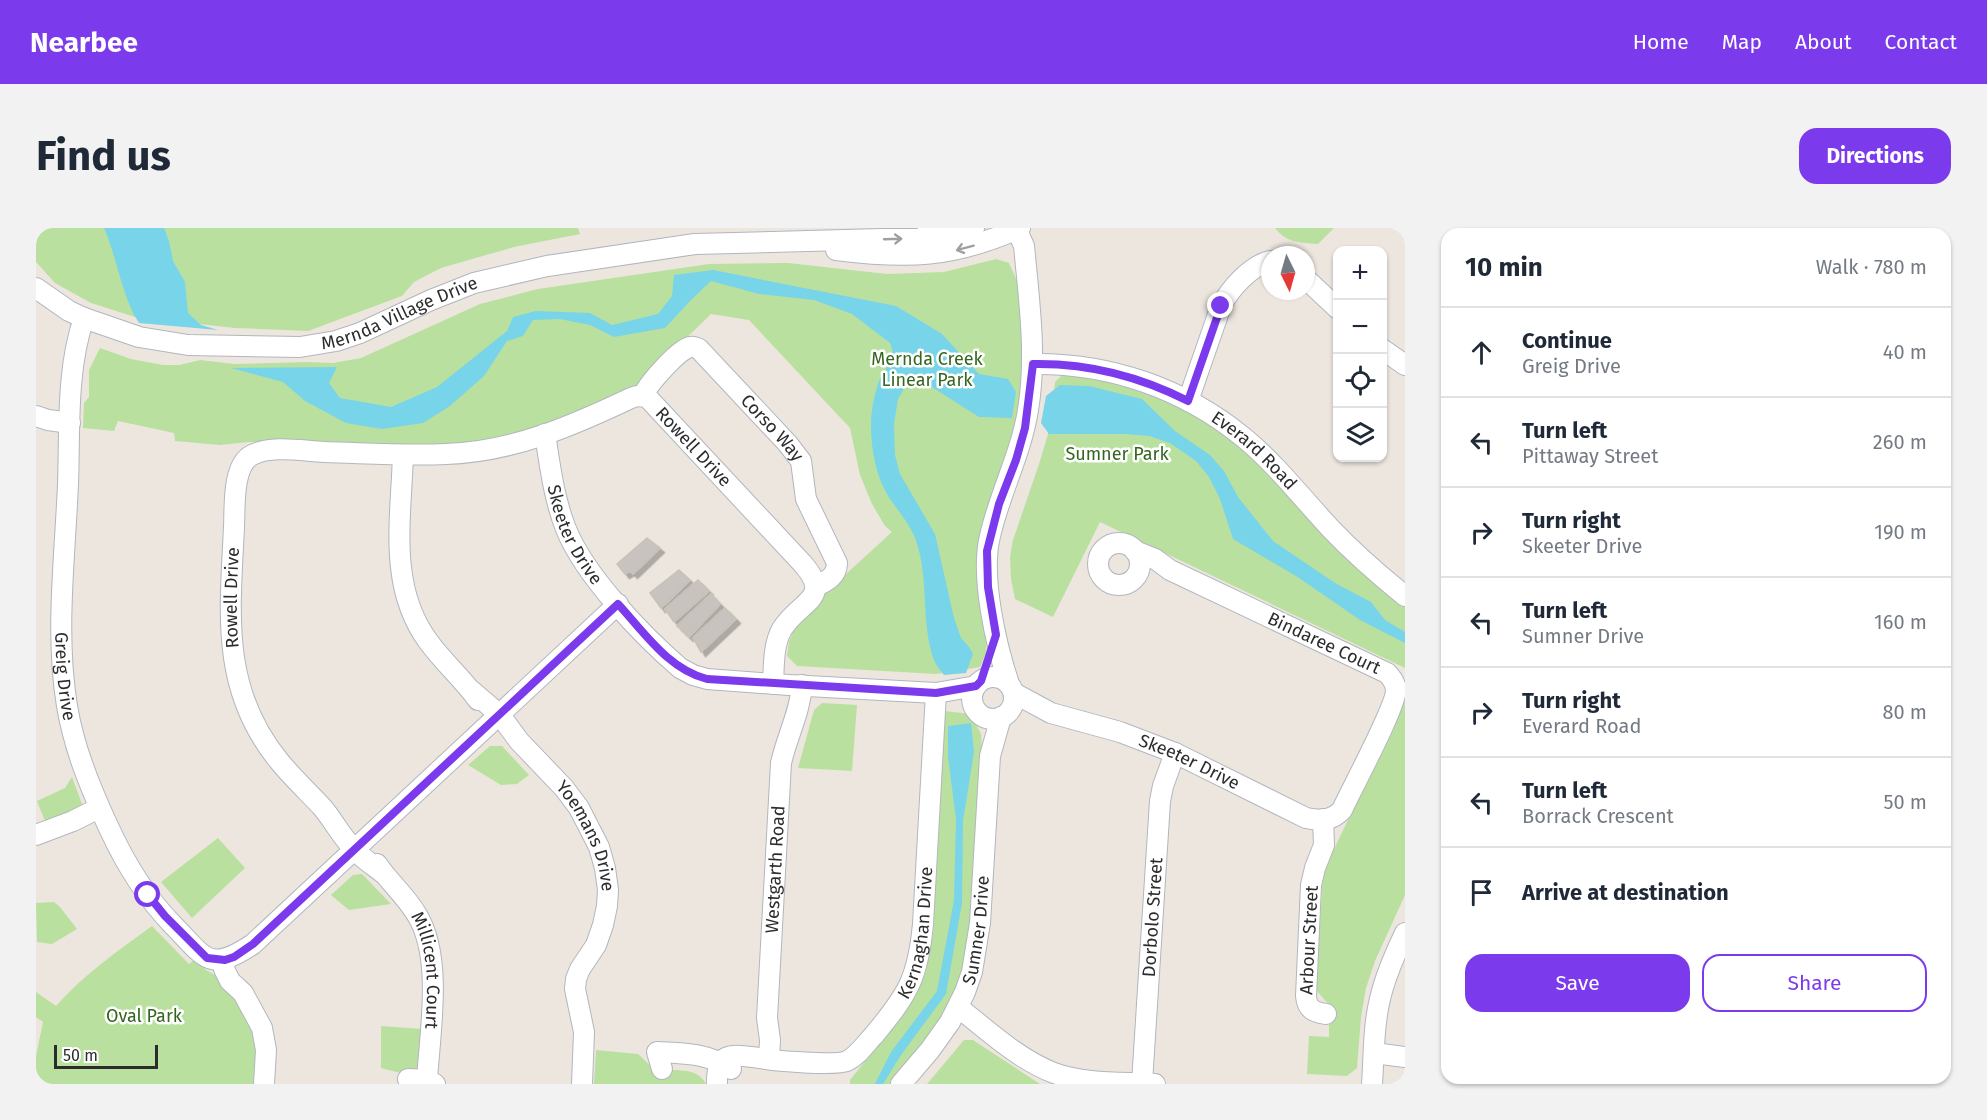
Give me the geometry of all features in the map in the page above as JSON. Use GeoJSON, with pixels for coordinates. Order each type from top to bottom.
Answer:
{"type":"FeatureCollection","features":[{"type":"Feature","properties":{"kind":"street","name":"Mernda Village Drive"},"geometry":{"type":"LineString","coordinates":[[771,242],[919,238],[974,228]]}},
{"type":"Feature","properties":{"kind":"street","name":"Mernda Village Drive"},"geometry":{"type":"LineString","coordinates":[[36,288],[69,311],[90,321],[138,337],[188,345],[271,347],[314,345],[360,333],[431,300],[498,276],[571,262],[738,235],[771,242],[871,254],[931,255],[957,250],[1012,230]]}},
{"type":"Feature","properties":{"kind":"street"},"geometry":{"type":"LineString","coordinates":[[996,635],[979,683],[973,692],[976,709],[988,718],[1004,715],[1013,704],[1011,688],[996,635],[988,587],[987,551],[999,504],[1016,460],[1025,428],[1033,364],[1024,246],[1012,230]]}},
{"type":"Feature","properties":{"kind":"street"},"geometry":{"type":"LineString","coordinates":[[1188,401],[1227,294],[1261,265]]}},
{"type":"Feature","properties":{"kind":"street"},"geometry":{"type":"LineString","coordinates":[[1315,287],[1333,304]]}},
{"type":"Feature","properties":{"kind":"street","name":"Greig Drive"},"geometry":{"type":"LineString","coordinates":[[90,321],[75,348],[73,363],[62,615],[64,683],[74,737],[85,774],[101,811],[117,844],[148,895],[199,951],[207,958],[227,965]]}},
{"type":"Feature","properties":{"kind":"street","name":"Corso Way"},"geometry":{"type":"LineString","coordinates":[[643,396],[651,381],[680,354],[694,346],[788,444],[801,461],[806,499],[837,563],[832,578],[817,586]]}},
{"type":"Feature","properties":{"kind":"street"},"geometry":{"type":"LineString","coordinates":[[1387,352],[1405,364]]}},
{"type":"Feature","properties":{"kind":"street","name":"Everard Road"},"geometry":{"type":"LineString","coordinates":[[1033,364],[1076,366],[1125,375],[1188,401],[1245,438],[1355,553],[1405,596]]}},
{"type":"Feature","properties":{"kind":"street","name":"Rowell Drive"},"geometry":{"type":"LineString","coordinates":[[358,846],[266,743],[243,697],[235,672],[230,614],[236,490],[241,466],[249,456],[282,450],[403,455],[477,452],[545,434],[584,420],[631,398],[643,396],[813,575],[817,586]]}},
{"type":"Feature","properties":{"kind":"street"},"geometry":{"type":"LineString","coordinates":[[36,416],[70,420]]}},
{"type":"Feature","properties":{"kind":"street","name":"Skeeter Drive"},"geometry":{"type":"LineString","coordinates":[[545,434],[554,491],[567,530],[577,551],[618,604],[680,668],[693,675],[716,680],[936,693],[979,683]]}},
{"type":"Feature","properties":{"kind":"street","name":"Yoemans Drive"},"geometry":{"type":"LineString","coordinates":[[403,455],[400,569],[403,586],[416,623],[427,641],[472,692],[564,788],[579,808],[599,847],[605,868],[608,890],[603,925],[596,945],[586,958],[576,979],[576,1000],[584,1032],[582,1084]]}},
{"type":"Feature","properties":{"kind":"street","name":"Bindaree Court"},"geometry":{"type":"LineString","coordinates":[[1170,570],[1156,568],[1137,575],[1127,583],[1115,584],[1104,578],[1098,567],[1101,554],[1111,545],[1124,544],[1155,559],[1170,570],[1387,673],[1393,680],[1396,688],[1391,707],[1342,810],[1332,818],[1323,819]]}},
{"type":"Feature","properties":{"kind":"street"},"geometry":{"type":"LineString","coordinates":[[1135,551],[1140,563],[1137,575]]}},
{"type":"Feature","properties":{"kind":"street"},"geometry":{"type":"LineString","coordinates":[[773,684],[777,640],[790,618],[813,596],[817,586]]}},
{"type":"Feature","properties":{"kind":"street"},"geometry":{"type":"LineString","coordinates":[[264,1084],[265,1039],[259,1020],[243,993],[230,981],[227,965],[234,957],[253,944],[618,604]]}},
{"type":"Feature","properties":{"kind":"street"},"geometry":{"type":"LineString","coordinates":[[979,683],[992,677],[1004,680],[1011,688]]}},
{"type":"Feature","properties":{"kind":"street","name":"Westgarth Road"},"geometry":{"type":"LineString","coordinates":[[764,1059],[761,1039],[767,1018],[782,763],[788,736],[794,722],[798,685]]}},
{"type":"Feature","properties":{"kind":"street","name":"Skeeter Drive"},"geometry":{"type":"LineString","coordinates":[[1011,688],[1052,713],[1120,732],[1175,753],[1306,818],[1323,819]]}},
{"type":"Feature","properties":{"kind":"street","name":"Skeeter Drive"},"geometry":{"type":"LineString","coordinates":[[936,693],[976,709]]}},
{"type":"Feature","properties":{"kind":"street","name":"Kernaghan Drive"},"geometry":{"type":"LineString","coordinates":[[725,1072],[742,1062],[764,1059],[832,1063],[847,1061],[862,1049],[907,992],[921,951],[936,693]]}},
{"type":"Feature","properties":{"kind":"street","name":"Sumner Drive"},"geometry":{"type":"LineString","coordinates":[[976,709],[990,756]]}},
{"type":"Feature","properties":{"kind":"street","name":"Skeeter Drive"},"geometry":{"type":"LineString","coordinates":[[1004,715],[1052,713]]}},
{"type":"Feature","properties":{"kind":"street","name":"Sumner Drive"},"geometry":{"type":"LineString","coordinates":[[901,1084],[930,1050],[955,1011],[972,972],[977,949],[990,756],[1004,715]]}},
{"type":"Feature","properties":{"kind":"street","name":"Dorbolo Street"},"geometry":{"type":"LineString","coordinates":[[1143,1083],[1160,801],[1175,753]]}},
{"type":"Feature","properties":{"kind":"street"},"geometry":{"type":"LineString","coordinates":[[36,835],[101,811]]}},
{"type":"Feature","properties":{"kind":"street","name":"Arbour Street"},"geometry":{"type":"LineString","coordinates":[[1323,819],[1324,845],[1311,885],[1306,996],[1312,1011],[1326,1014]]}},
{"type":"Feature","properties":{"kind":"street","name":"Millicent Court"},"geometry":{"type":"LineString","coordinates":[[358,846],[418,916],[430,947],[433,983],[424,1081]]}},
{"type":"Feature","properties":{"kind":"street"},"geometry":{"type":"LineString","coordinates":[[1372,1084],[1380,999],[1393,958],[1405,933]]}},
{"type":"Feature","properties":{"kind":"street"},"geometry":{"type":"LineString","coordinates":[[955,1011],[1058,1079],[1075,1078],[1155,1084]]}},
{"type":"Feature","properties":{"kind":"street"},"geometry":{"type":"LineString","coordinates":[[662,1069],[657,1052],[699,1054],[725,1072]]}},
{"type":"Feature","properties":{"kind":"street"},"geometry":{"type":"LineString","coordinates":[[1374,1053],[1405,1057]]}},
{"type":"Feature","properties":{"kind":"street"},"geometry":{"type":"LineString","coordinates":[[717,1084],[718,1068],[725,1072]]}},
{"type":"Feature","properties":{"kind":"green space"},"geometry":{"type":"Polygon","coordinates":[[[36,228],[578,228],[580,234],[514,247],[441,268],[414,282],[402,296],[308,331],[235,328],[135,317],[91,303],[55,283],[36,262],[36,228]]]}},
{"type":"Feature","properties":{"kind":"green space"},"geometry":{"type":"Polygon","coordinates":[[[1275,228],[1334,228],[1318,244],[1289,240],[1275,228]]]}},
{"type":"Feature","properties":{"kind":"green space","name":"Mernda Creek Linear Park"},"geometry":{"type":"Polygon","coordinates":[[[996,259],[1009,263],[1018,283],[1026,373],[1016,430],[980,536],[978,568],[987,639],[986,653],[980,667],[936,674],[797,666],[787,656],[789,642],[799,617],[892,532],[885,526],[872,504],[860,475],[850,428],[749,320],[711,314],[640,383],[618,398],[590,412],[468,447],[249,442],[220,445],[175,441],[174,433],[118,421],[114,431],[83,428],[84,403],[89,397],[89,370],[100,348],[131,359],[163,365],[179,365],[200,360],[235,364],[333,363],[361,358],[480,304],[538,289],[709,264],[788,263],[887,274],[944,272],[996,259]]]}},
{"type":"Feature","properties":{"kind":"green space","name":"Sumner Park"},"geometry":{"type":"Polygon","coordinates":[[[1064,373],[1127,384],[1173,403],[1223,433],[1255,459],[1342,552],[1405,606],[1405,668],[1100,522],[1053,617],[1015,599],[1010,557],[1013,540],[1048,434],[1055,382],[1064,373]]]}},
{"type":"Feature","properties":{"kind":"green space"},"geometry":{"type":"Polygon","coordinates":[[[1405,701],[1405,895],[1375,961],[1366,988],[1357,1068],[1347,1076],[1307,1074],[1309,1036],[1329,1037],[1329,1005],[1316,990],[1323,872],[1405,701]]]}},
{"type":"Feature","properties":{"kind":"green space"},"geometry":{"type":"Polygon","coordinates":[[[822,703],[857,705],[852,771],[798,768],[814,710],[822,703]]]}},
{"type":"Feature","properties":{"kind":"green space"},"geometry":{"type":"Polygon","coordinates":[[[945,711],[971,714],[981,734],[982,750],[968,951],[952,1001],[937,1027],[890,1084],[850,1084],[850,1080],[910,1005],[925,974],[933,934],[945,711]]]}},
{"type":"Feature","properties":{"kind":"green space"},"geometry":{"type":"Polygon","coordinates":[[[490,746],[502,746],[529,775],[517,784],[501,785],[468,765],[490,746]]]}},
{"type":"Feature","properties":{"kind":"green space"},"geometry":{"type":"Polygon","coordinates":[[[72,777],[82,804],[79,812],[45,821],[37,801],[65,788],[72,777]]]}},
{"type":"Feature","properties":{"kind":"green space"},"geometry":{"type":"Polygon","coordinates":[[[218,838],[245,868],[192,918],[161,882],[218,838]]]}},
{"type":"Feature","properties":{"kind":"green space"},"geometry":{"type":"Polygon","coordinates":[[[362,874],[391,904],[349,910],[331,895],[353,875],[362,874]]]}},
{"type":"Feature","properties":{"kind":"green space"},"geometry":{"type":"Polygon","coordinates":[[[54,902],[77,929],[52,944],[37,942],[36,903],[54,902]]]}},
{"type":"Feature","properties":{"kind":"green space","name":"Oval Park"},"geometry":{"type":"Polygon","coordinates":[[[152,926],[189,964],[195,959],[206,970],[224,980],[257,1034],[259,1084],[36,1084],[36,1056],[43,1022],[36,1017],[36,992],[56,1006],[90,973],[152,926]]]}},
{"type":"Feature","properties":{"kind":"green space"},"geometry":{"type":"Polygon","coordinates":[[[381,1026],[423,1029],[419,1068],[405,1073],[381,1068],[381,1026]]]}},
{"type":"Feature","properties":{"kind":"green space"},"geometry":{"type":"Polygon","coordinates":[[[964,1040],[973,1040],[1040,1084],[927,1084],[964,1040]]]}},
{"type":"Feature","properties":{"kind":"green space"},"geometry":{"type":"Polygon","coordinates":[[[596,1050],[638,1054],[655,1070],[691,1072],[702,1078],[706,1084],[594,1084],[596,1050]]]}},
{"type":"Feature","properties":{"kind":"water"},"geometry":{"type":"Polygon","coordinates":[[[104,228],[164,228],[173,261],[185,282],[188,313],[201,325],[218,330],[139,323],[128,302],[104,228]]]}},
{"type":"Feature","properties":{"kind":"water"},"geometry":{"type":"Polygon","coordinates":[[[713,270],[896,306],[942,334],[979,374],[1008,379],[1016,392],[1012,418],[979,417],[924,382],[911,380],[898,399],[894,424],[895,455],[900,474],[935,534],[954,618],[961,638],[973,654],[966,673],[944,675],[935,662],[927,630],[920,553],[910,527],[885,491],[875,463],[871,434],[872,409],[878,384],[891,359],[892,349],[890,343],[852,314],[814,300],[759,294],[711,281],[665,328],[614,337],[590,325],[560,319],[533,320],[523,336],[507,341],[484,376],[450,406],[423,423],[382,429],[346,423],[305,401],[283,382],[231,368],[337,367],[329,383],[340,398],[391,407],[437,387],[507,331],[513,317],[536,311],[590,313],[612,325],[658,314],[672,296],[674,275],[713,270]]]}},
{"type":"Feature","properties":{"kind":"water"},"geometry":{"type":"Polygon","coordinates":[[[1060,385],[1089,386],[1142,399],[1175,431],[1210,455],[1224,471],[1238,497],[1273,541],[1335,583],[1371,602],[1385,620],[1405,632],[1405,643],[1360,620],[1296,576],[1233,539],[1220,499],[1209,477],[1196,461],[1170,443],[1149,436],[1126,434],[1049,434],[1041,423],[1046,396],[1060,385]]]}},
{"type":"Feature","properties":{"kind":"water"},"geometry":{"type":"Polygon","coordinates":[[[971,723],[974,752],[963,821],[962,903],[946,994],[901,1055],[883,1084],[875,1084],[891,1052],[937,991],[954,900],[956,819],[948,757],[948,726],[971,723]]]}},
{"type":"Feature","properties":{"kind":"building"},"geometry":{"type":"Polygon","coordinates":[[[647,538],[660,548],[633,574],[630,571],[625,574],[617,564],[647,538]]]}},
{"type":"Feature","properties":{"kind":"building"},"geometry":{"type":"Polygon","coordinates":[[[679,570],[690,580],[661,608],[650,593],[679,570]]]}},
{"type":"Feature","properties":{"kind":"building"},"geometry":{"type":"Polygon","coordinates":[[[698,580],[709,591],[674,622],[665,609],[698,580]]]}},
{"type":"Feature","properties":{"kind":"building"},"geometry":{"type":"Polygon","coordinates":[[[711,594],[720,604],[689,637],[677,626],[711,594]]]}},
{"type":"Feature","properties":{"kind":"building"},"geometry":{"type":"Polygon","coordinates":[[[725,608],[736,619],[701,652],[693,638],[725,608]]]}},
{"type":"Feature","properties":{"kind":"route"},"geometry":{"type":"LineString","coordinates":[[148,895],[165,916],[207,958],[225,960],[234,957],[253,944],[618,604],[680,668],[707,679],[936,693],[976,686],[981,681],[996,635],[988,587],[987,551],[999,504],[1016,460],[1025,428],[1033,364],[1076,366],[1125,375],[1188,401],[1221,306]]}}]}
